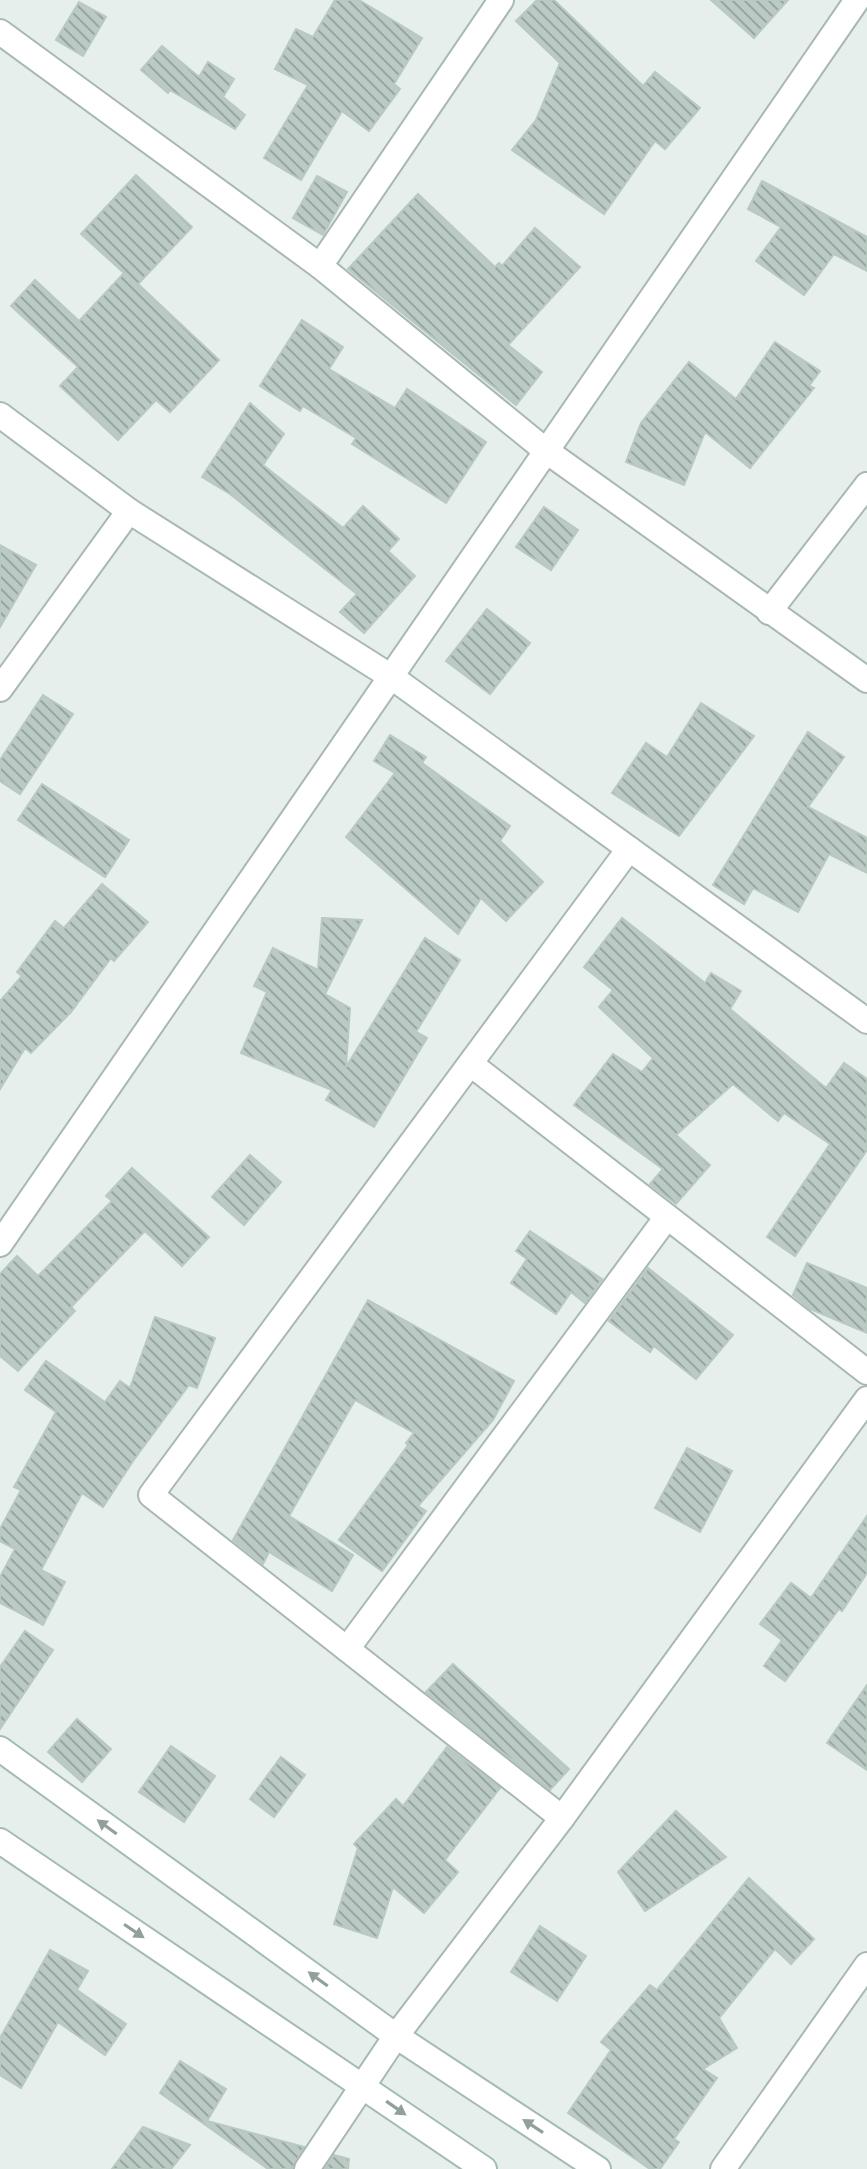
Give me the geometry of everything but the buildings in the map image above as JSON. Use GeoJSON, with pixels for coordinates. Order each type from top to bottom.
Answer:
{"type":"FeatureCollection","features":[{"type":"Feature","properties":{"kind":"street"},"geometry":{"type":"LineString","coordinates":[[320,266],[501,0]]}},
{"type":"Feature","properties":{"kind":"street"},"geometry":{"type":"LineString","coordinates":[[0,1244],[393,678],[545,450],[857,0]]}},
{"type":"Feature","properties":{"kind":"street"},"geometry":{"type":"LineString","coordinates":[[0,32],[320,266],[545,450],[867,680]]}},
{"type":"Feature","properties":{"kind":"street"},"geometry":{"type":"LineString","coordinates":[[0,415],[129,511],[393,678],[867,1021]]}},
{"type":"Feature","properties":{"kind":"street"},"geometry":{"type":"LineString","coordinates":[[769,612],[867,485]]}},
{"type":"Feature","properties":{"kind":"street"},"geometry":{"type":"LineString","coordinates":[[0,689],[129,511]]}},
{"type":"Feature","properties":{"kind":"street"},"geometry":{"type":"LineString","coordinates":[[562,1818],[151,1495],[629,849]]}},
{"type":"Feature","properties":{"kind":"street"},"geometry":{"type":"LineString","coordinates":[[472,1065],[867,1372]]}},
{"type":"Feature","properties":{"kind":"street"},"geometry":{"type":"LineString","coordinates":[[347,1649],[667,1217]]}},
{"type":"Feature","properties":{"kind":"street"},"geometry":{"type":"LineString","coordinates":[[307,2169],[396,2036],[562,1818],[867,1399]]}},
{"type":"Feature","properties":{"kind":"street"},"geometry":{"type":"LineString","coordinates":[[0,1749],[396,2036],[598,2169]]}},
{"type":"Feature","properties":{"kind":"street"},"geometry":{"type":"LineString","coordinates":[[0,1841],[484,2169]]}},
{"type":"Feature","properties":{"kind":"street"},"geometry":{"type":"LineString","coordinates":[[723,2169],[867,1965]]}}]}
